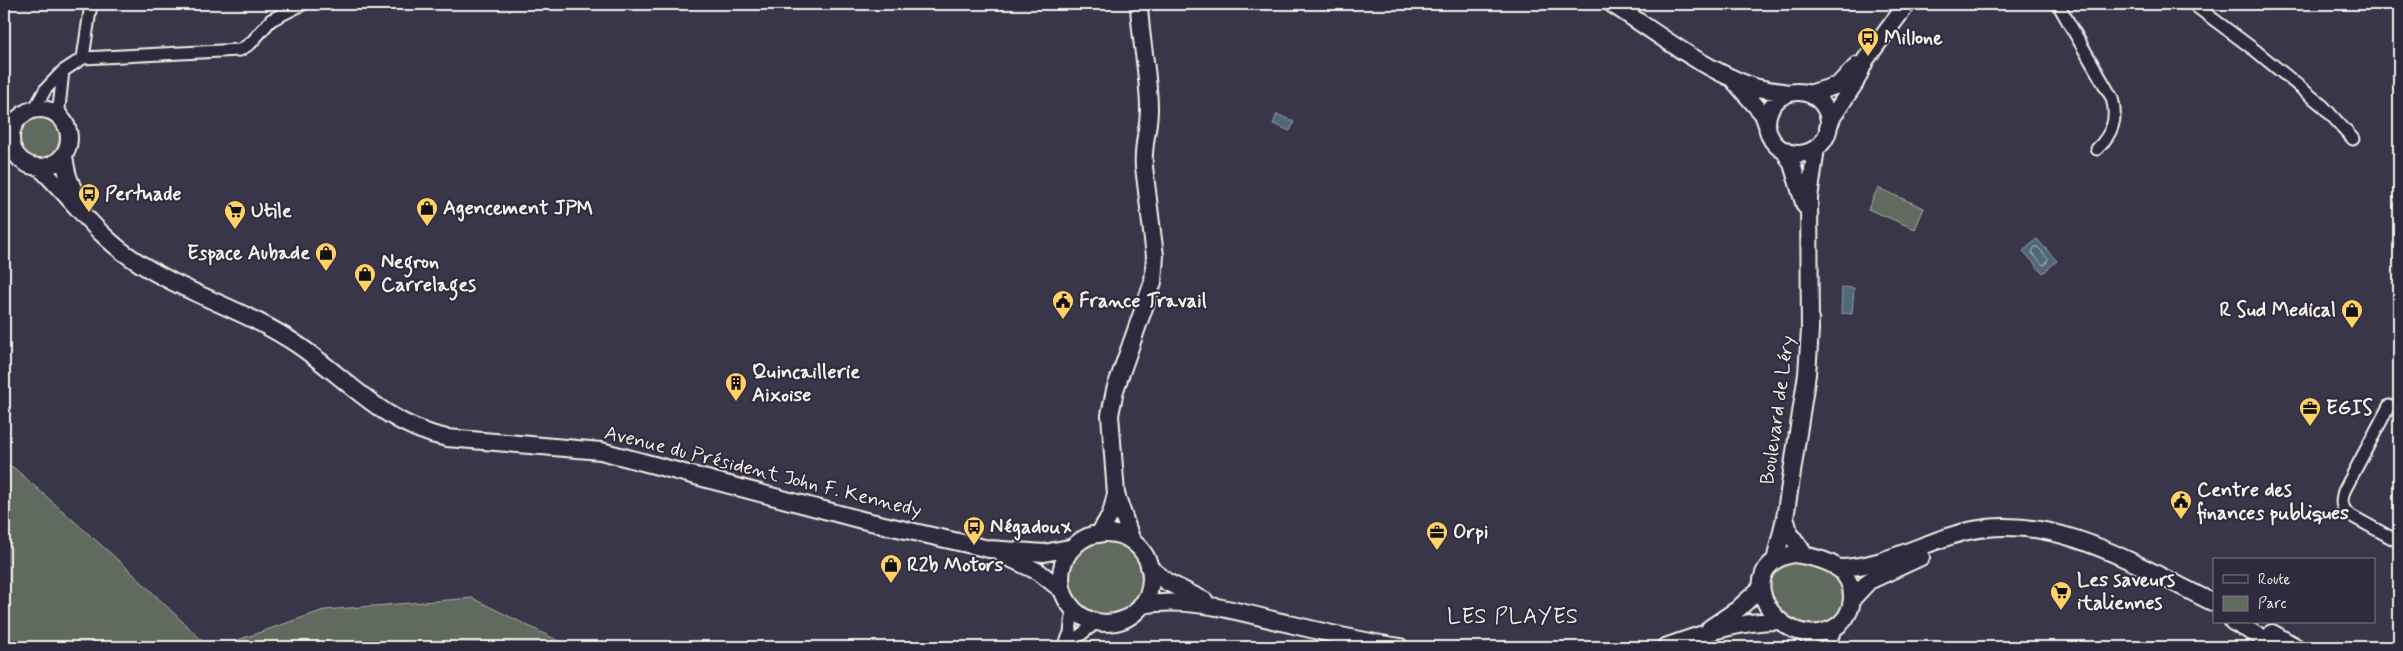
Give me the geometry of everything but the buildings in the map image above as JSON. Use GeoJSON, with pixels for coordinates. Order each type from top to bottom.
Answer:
{"type":"FeatureCollection","features":[{"type":"Feature","properties":{"kind":"main road"},"geometry":{"type":"LineString","coordinates":[[1132,541],[1116,534],[1100,534],[1090,536],[1074,546],[1064,563],[1061,582],[1063,591],[1073,608],[1081,615],[1097,622],[1112,622],[1123,619],[1141,605],[1150,587],[1149,567],[1145,556],[1132,541],[1116,494],[1110,415],[1116,390],[1153,282],[1155,256],[1143,155],[1149,112],[1149,88],[1139,30],[1139,4]]}},
{"type":"Feature","properties":{"kind":"main road"},"geometry":{"type":"LineString","coordinates":[[1612,4],[1692,56],[1732,78],[1754,87],[1789,93],[1809,94],[1823,105],[1827,112],[1828,130]]}},
{"type":"Feature","properties":{"kind":"main road"},"geometry":{"type":"LineString","coordinates":[[1809,94],[1838,85],[1866,59],[1907,4]]}},
{"type":"Feature","properties":{"kind":"main road"},"geometry":{"type":"LineString","coordinates":[[1732,78],[1763,114],[1772,140],[1784,150],[1800,154],[1816,148],[1826,137],[1833,116],[1855,82],[1866,59]]}},
{"type":"Feature","properties":{"kind":"main road"},"geometry":{"type":"LineString","coordinates":[[1767,125],[1772,105],[1789,93]]}},
{"type":"Feature","properties":{"kind":"main road"},"geometry":{"type":"LineString","coordinates":[[34,110],[49,110],[62,119],[69,135],[69,142],[64,155],[53,164],[39,167],[26,163],[10,152],[12,140],[9,128],[22,115],[34,110]]}},
{"type":"Feature","properties":{"kind":"main road","name":"Boulevard de Léry"},"geometry":{"type":"LineString","coordinates":[[1775,561],[1785,518],[1807,374],[1810,330],[1808,216],[1816,148]]}},
{"type":"Feature","properties":{"kind":"main road","name":"Boulevard de Léry"},"geometry":{"type":"LineString","coordinates":[[1784,150],[1792,164],[1808,216]]}},
{"type":"Feature","properties":{"kind":"main road","name":"Avenue du Président John F. Kennedy"},"geometry":{"type":"LineString","coordinates":[[64,155],[70,185],[104,236]]}},
{"type":"Feature","properties":{"kind":"main road","name":"Avenue du Président John F. Kennedy"},"geometry":{"type":"LineString","coordinates":[[39,167],[117,248],[155,272],[252,319],[297,344],[389,416],[427,434],[456,439],[601,451],[862,520],[989,549],[1044,553],[1074,546]]}},
{"type":"Feature","properties":{"kind":"main road"},"geometry":{"type":"LineString","coordinates":[[1100,534],[1111,514],[1116,494]]}},
{"type":"Feature","properties":{"kind":"main road"},"geometry":{"type":"LineString","coordinates":[[1785,518],[1790,534],[1806,556]]}},
{"type":"Feature","properties":{"kind":"main road"},"geometry":{"type":"LineString","coordinates":[[1838,568],[1874,564],[1969,530],[2020,527],[2044,529],[2092,545],[2175,589],[2213,612]]}},
{"type":"Feature","properties":{"kind":"main road"},"geometry":{"type":"LineString","coordinates":[[1761,588],[1765,606],[1778,621],[1802,632],[1814,634],[1836,627],[1848,615],[1853,598],[1869,581],[1914,560],[1972,540],[1998,536],[2039,538],[2062,544],[2213,603]]}},
{"type":"Feature","properties":{"kind":"main road","name":"Avenue du Président John F. Kennedy"},"geometry":{"type":"LineString","coordinates":[[989,549],[1039,572],[1063,591]]}},
{"type":"Feature","properties":{"kind":"main road"},"geometry":{"type":"LineString","coordinates":[[1698,635],[1738,610],[1761,588],[1769,568],[1775,561],[1794,554],[1825,561],[1838,568],[1847,578],[1853,598]]}},
{"type":"Feature","properties":{"kind":"main road"},"geometry":{"type":"LineString","coordinates":[[1149,567],[1168,582],[1216,606]]}},
{"type":"Feature","properties":{"kind":"main road"},"geometry":{"type":"LineString","coordinates":[[1141,605],[1171,602],[1216,606],[1364,642],[1400,647]]}},
{"type":"Feature","properties":{"kind":"main road"},"geometry":{"type":"LineString","coordinates":[[1664,647],[1698,635],[1737,626],[1778,621]]}},
{"type":"Feature","properties":{"kind":"main road"},"geometry":{"type":"LineString","coordinates":[[2237,624],[2280,647]]}},
{"type":"Feature","properties":{"kind":"main road"},"geometry":{"type":"LineString","coordinates":[[2257,624],[2296,647]]}},
{"type":"Feature","properties":{"kind":"street"},"geometry":{"type":"LineString","coordinates":[[83,58],[91,4]]}},
{"type":"Feature","properties":{"kind":"street"},"geometry":{"type":"LineString","coordinates":[[34,110],[45,90],[62,72],[83,58],[240,50],[251,43],[271,20],[303,4]]}},
{"type":"Feature","properties":{"kind":"street"},"geometry":{"type":"LineString","coordinates":[[2058,4],[2112,98],[2116,112],[2114,125],[2106,140],[2097,149]]}},
{"type":"Feature","properties":{"kind":"street"},"geometry":{"type":"LineString","coordinates":[[2193,4],[2256,51],[2324,106],[2354,139]]}},
{"type":"Feature","properties":{"kind":"street"},"geometry":{"type":"LineString","coordinates":[[62,72],[59,108],[62,119]]}},
{"type":"Feature","properties":{"kind":"street"},"geometry":{"type":"LineString","coordinates":[[2389,406],[2344,490],[2341,500],[2343,509],[2348,514],[2399,542]]}},
{"type":"Feature","properties":{"kind":"street"},"geometry":{"type":"LineString","coordinates":[[1064,647],[1070,633],[1073,608]]}},
{"type":"Feature","properties":{"kind":"street"},"geometry":{"type":"LineString","coordinates":[[1064,647],[1097,622]]}},
{"type":"Feature","properties":{"kind":"street"},"geometry":{"type":"LineString","coordinates":[[1829,647],[1836,627]]}},
{"type":"Feature","properties":{"kind":"street"},"geometry":{"type":"LineString","coordinates":[[1802,632],[1813,647]]}},
{"type":"Feature","properties":{"kind":"green space"},"geometry":{"type":"Polygon","coordinates":[[[40,109],[51,111],[64,122],[69,138],[67,149],[56,162],[40,167],[29,165],[16,154],[11,138],[13,127],[24,114],[40,109]]]}},
{"type":"Feature","properties":{"kind":"green space"},"geometry":{"type":"Polygon","coordinates":[[[1878,188],[1924,208],[1915,229],[1868,209],[1878,188]]]}},
{"type":"Feature","properties":{"kind":"green space"},"geometry":{"type":"Polygon","coordinates":[[[4,466],[13,467],[127,568],[209,647],[4,647],[4,466]]]}},
{"type":"Feature","properties":{"kind":"green space"},"geometry":{"type":"Polygon","coordinates":[[[1106,533],[1123,537],[1138,546],[1147,561],[1151,578],[1147,595],[1138,610],[1123,619],[1106,623],[1089,619],[1074,610],[1065,595],[1061,578],[1065,561],[1074,546],[1089,537],[1106,533]]]}},
{"type":"Feature","properties":{"kind":"green space"},"geometry":{"type":"Polygon","coordinates":[[[1775,561],[1825,561],[1853,598],[1825,632],[1778,621],[1765,576],[1775,561]]]}},
{"type":"Feature","properties":{"kind":"green space"},"geometry":{"type":"Polygon","coordinates":[[[472,598],[571,647],[218,647],[324,610],[472,598]]]}},
{"type":"Feature","properties":{"kind":"water"},"geometry":{"type":"Polygon","coordinates":[[[1277,114],[1294,122],[1290,131],[1273,124],[1277,114]]]}},
{"type":"Feature","properties":{"kind":"water"},"geometry":{"type":"Polygon","coordinates":[[[2037,239],[2057,261],[2043,273],[2023,251],[2037,239]]]}},
{"type":"Feature","properties":{"kind":"water"},"geometry":{"type":"Polygon","coordinates":[[[1842,287],[1854,288],[1852,314],[1841,313],[1842,287]]]}},
{"type":"Feature","properties":{"kind":"place","name":"Millone"},"geometry":{"type":"Point","coordinates":[1868,57]}},
{"type":"Feature","properties":{"kind":"place","name":"Pertuade"},"geometry":{"type":"Point","coordinates":[89,213]}},
{"type":"Feature","properties":{"kind":"place","name":"Agencement JPM"},"geometry":{"type":"Point","coordinates":[427,227]}},
{"type":"Feature","properties":{"kind":"place","name":"Utile"},"geometry":{"type":"Point","coordinates":[235,230]}},
{"type":"Feature","properties":{"kind":"place","name":"Espace Aubade"},"geometry":{"type":"Point","coordinates":[326,272]}},
{"type":"Feature","properties":{"kind":"place","name":"Negron Carrelages"},"geometry":{"type":"Point","coordinates":[365,293]}},
{"type":"Feature","properties":{"kind":"place","name":"France Travail"},"geometry":{"type":"Point","coordinates":[1063,320]}},
{"type":"Feature","properties":{"kind":"place","name":"R Sud Medical"},"geometry":{"type":"Point","coordinates":[2352,329]}},
{"type":"Feature","properties":{"kind":"place","name":"Quincaillerie Aixoise"},"geometry":{"type":"Point","coordinates":[736,402]}},
{"type":"Feature","properties":{"kind":"place","name":"EGIS"},"geometry":{"type":"Point","coordinates":[2310,427]}},
{"type":"Feature","properties":{"kind":"place","name":"Centre des finances publiques"},"geometry":{"type":"Point","coordinates":[2181,520]}},
{"type":"Feature","properties":{"kind":"place","name":"Négadoux"},"geometry":{"type":"Point","coordinates":[974,546]}},
{"type":"Feature","properties":{"kind":"place","name":"Orpi"},"geometry":{"type":"Point","coordinates":[1437,551]}},
{"type":"Feature","properties":{"kind":"place","name":"R2b Motors"},"geometry":{"type":"Point","coordinates":[891,584]}},
{"type":"Feature","properties":{"kind":"place","name":"Les saveurs italiennes"},"geometry":{"type":"Point","coordinates":[2061,611]}},
{"type":"Feature","properties":{"kind":"district","name":"LES PLAYES"},"geometry":{"type":"Point","coordinates":[1513,617]}}]}
